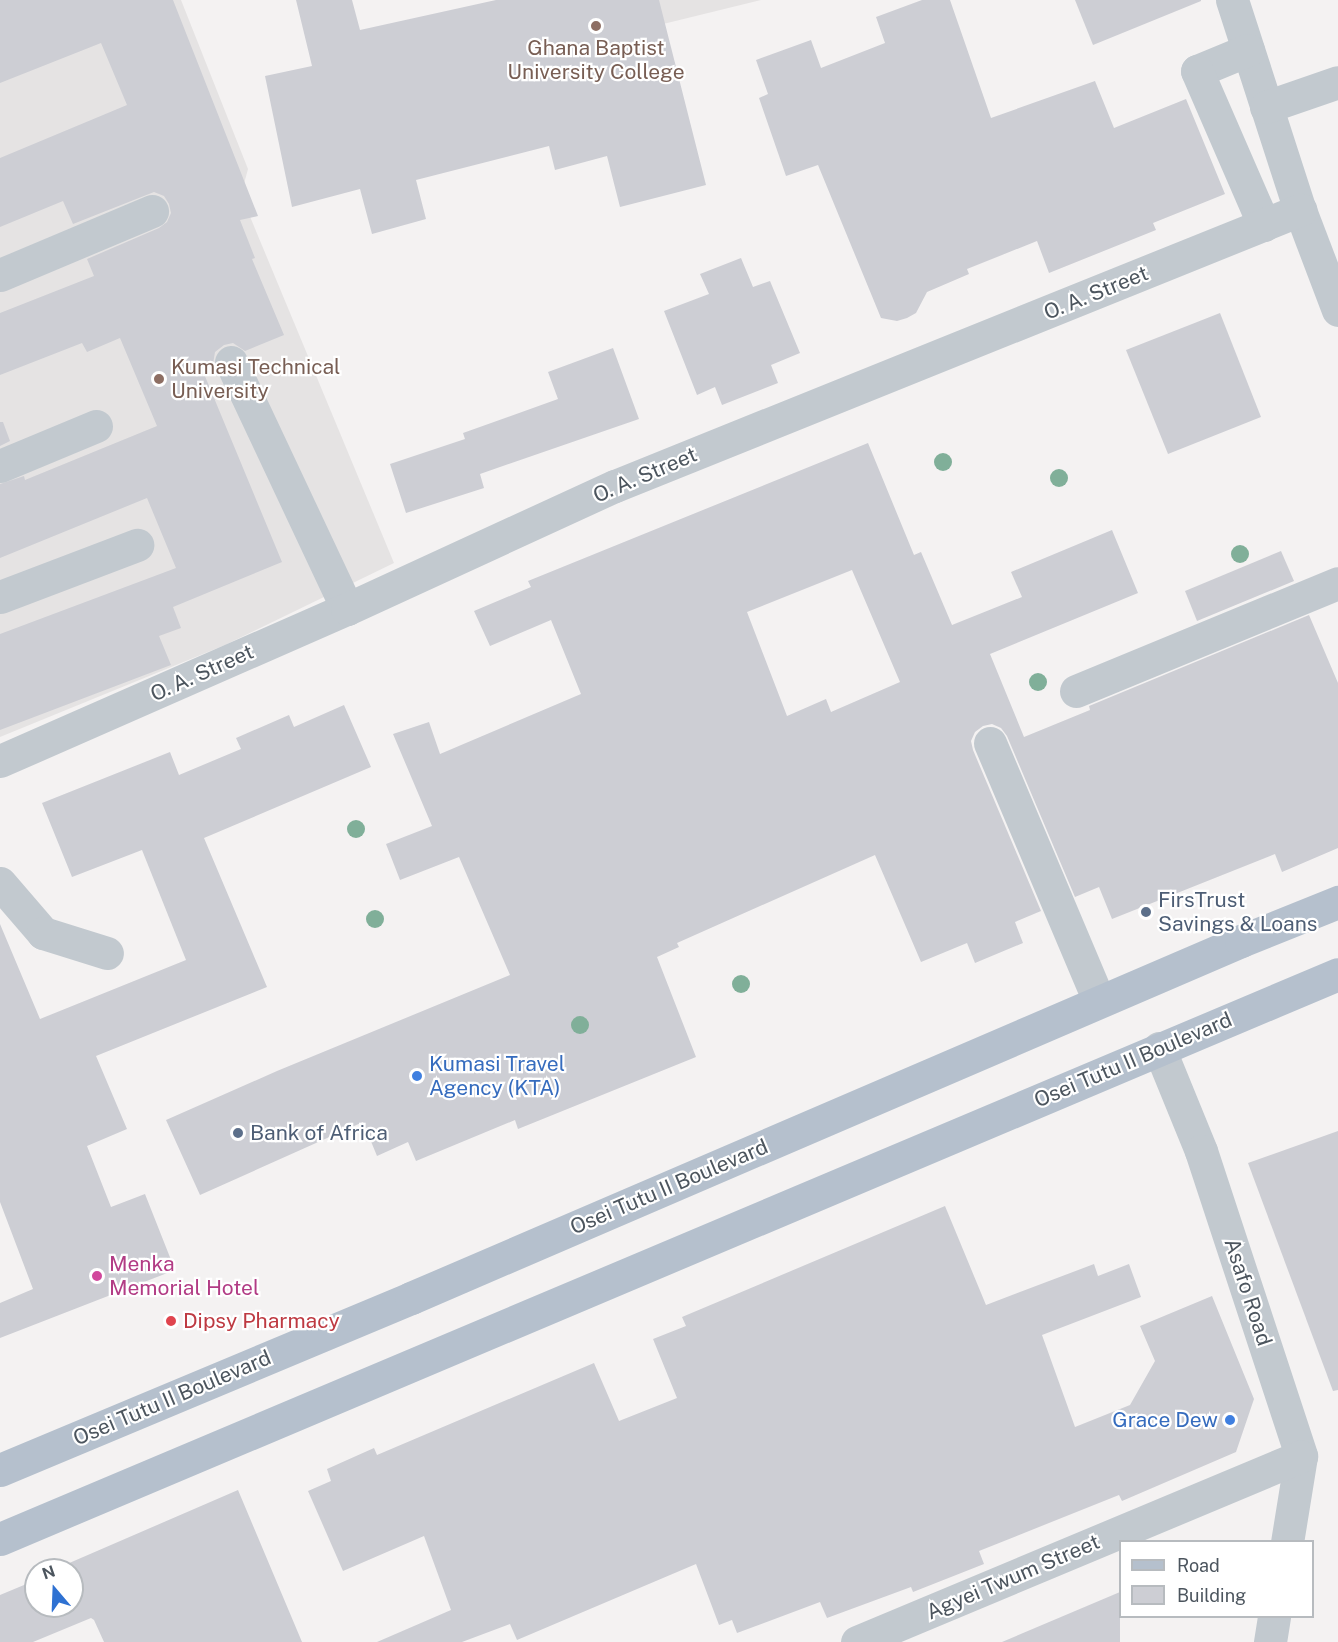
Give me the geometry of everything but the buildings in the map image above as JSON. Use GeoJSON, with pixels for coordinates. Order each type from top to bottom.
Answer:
{"type":"FeatureCollection","features":[{"type":"Feature","properties":{"kind":"main road"},"geometry":{"type":"LineString","coordinates":[[1326,907],[1338,886]]}},
{"type":"Feature","properties":{"kind":"main road","name":"Osei Tutu II Boulevard"},"geometry":{"type":"LineString","coordinates":[[0,1470],[432,1289],[1099,1001],[1326,907]]}},
{"type":"Feature","properties":{"kind":"main road","name":"Osei Tutu II Boulevard"},"geometry":{"type":"LineString","coordinates":[[0,1539],[1338,974]]}},
{"type":"Feature","properties":{"kind":"street"},"geometry":{"type":"LineString","coordinates":[[1232,0],[1300,210],[1338,310]]}},
{"type":"Feature","properties":{"kind":"street"},"geometry":{"type":"LineString","coordinates":[[1248,50],[1197,71],[1264,225]]}},
{"type":"Feature","properties":{"kind":"street"},"geometry":{"type":"LineString","coordinates":[[1266,107],[1338,82]]}},
{"type":"Feature","properties":{"kind":"street","name":"O. A. Street"},"geometry":{"type":"LineString","coordinates":[[0,761],[346,609],[615,486],[1300,210]]}},
{"type":"Feature","properties":{"kind":"street"},"geometry":{"type":"LineString","coordinates":[[0,275],[152,211]]}},
{"type":"Feature","properties":{"kind":"street"},"geometry":{"type":"LineString","coordinates":[[231,362],[346,609]]}},
{"type":"Feature","properties":{"kind":"street"},"geometry":{"type":"LineString","coordinates":[[0,466],[96,426]]}},
{"type":"Feature","properties":{"kind":"street"},"geometry":{"type":"LineString","coordinates":[[0,597],[137,545]]}},
{"type":"Feature","properties":{"kind":"street"},"geometry":{"type":"LineString","coordinates":[[1076,691],[1338,583]]}},
{"type":"Feature","properties":{"kind":"street"},"geometry":{"type":"LineString","coordinates":[[990,743],[1099,1001]]}},
{"type":"Feature","properties":{"kind":"street"},"geometry":{"type":"LineString","coordinates":[[0,883],[43,933],[107,954]]}},
{"type":"Feature","properties":{"kind":"street","name":"Asafo Road"},"geometry":{"type":"LineString","coordinates":[[1159,1048],[1201,1151],[1301,1456],[1287,1540]]}},
{"type":"Feature","properties":{"kind":"street","name":"Agyei Twum Street"},"geometry":{"type":"LineString","coordinates":[[857,1642],[1301,1456]]}},
{"type":"Feature","properties":{"kind":"street"},"geometry":{"type":"LineString","coordinates":[[1270,1642],[1274,1618]]}},
{"type":"Feature","properties":{"kind":"shaded area","name":"Kumasi Technical University"},"geometry":{"type":"Polygon","coordinates":[[[0,0],[181,0],[248,169],[241,195],[394,563],[225,645],[0,737],[0,0]]]}},
{"type":"Feature","properties":{"kind":"shaded area","name":"Ghana Baptist University College"},"geometry":{"type":"Polygon","coordinates":[[[533,0],[761,0],[545,53],[533,0]]]}},
{"type":"Feature","properties":{"kind":"place","name":"Ghana Baptist University College"},"geometry":{"type":"Point","coordinates":[596,26]}},
{"type":"Feature","properties":{"kind":"place","name":"Kumasi Technical University"},"geometry":{"type":"Point","coordinates":[159,379]}},
{"type":"Feature","properties":{"kind":"place","name":"FirsTrust Savings & Loans"},"geometry":{"type":"Point","coordinates":[1146,912]}},
{"type":"Feature","properties":{"kind":"place","name":"Kumasi Travel Agency (KTA)"},"geometry":{"type":"Point","coordinates":[417,1076]}},
{"type":"Feature","properties":{"kind":"place","name":"Bank of Africa"},"geometry":{"type":"Point","coordinates":[238,1133]}},
{"type":"Feature","properties":{"kind":"place","name":"Menka Memorial Hotel"},"geometry":{"type":"Point","coordinates":[97,1276]}},
{"type":"Feature","properties":{"kind":"place","name":"Dipsy Pharmacy"},"geometry":{"type":"Point","coordinates":[171,1321]}},
{"type":"Feature","properties":{"kind":"place","name":"Grace Dew"},"geometry":{"type":"Point","coordinates":[1230,1420]}}]}
